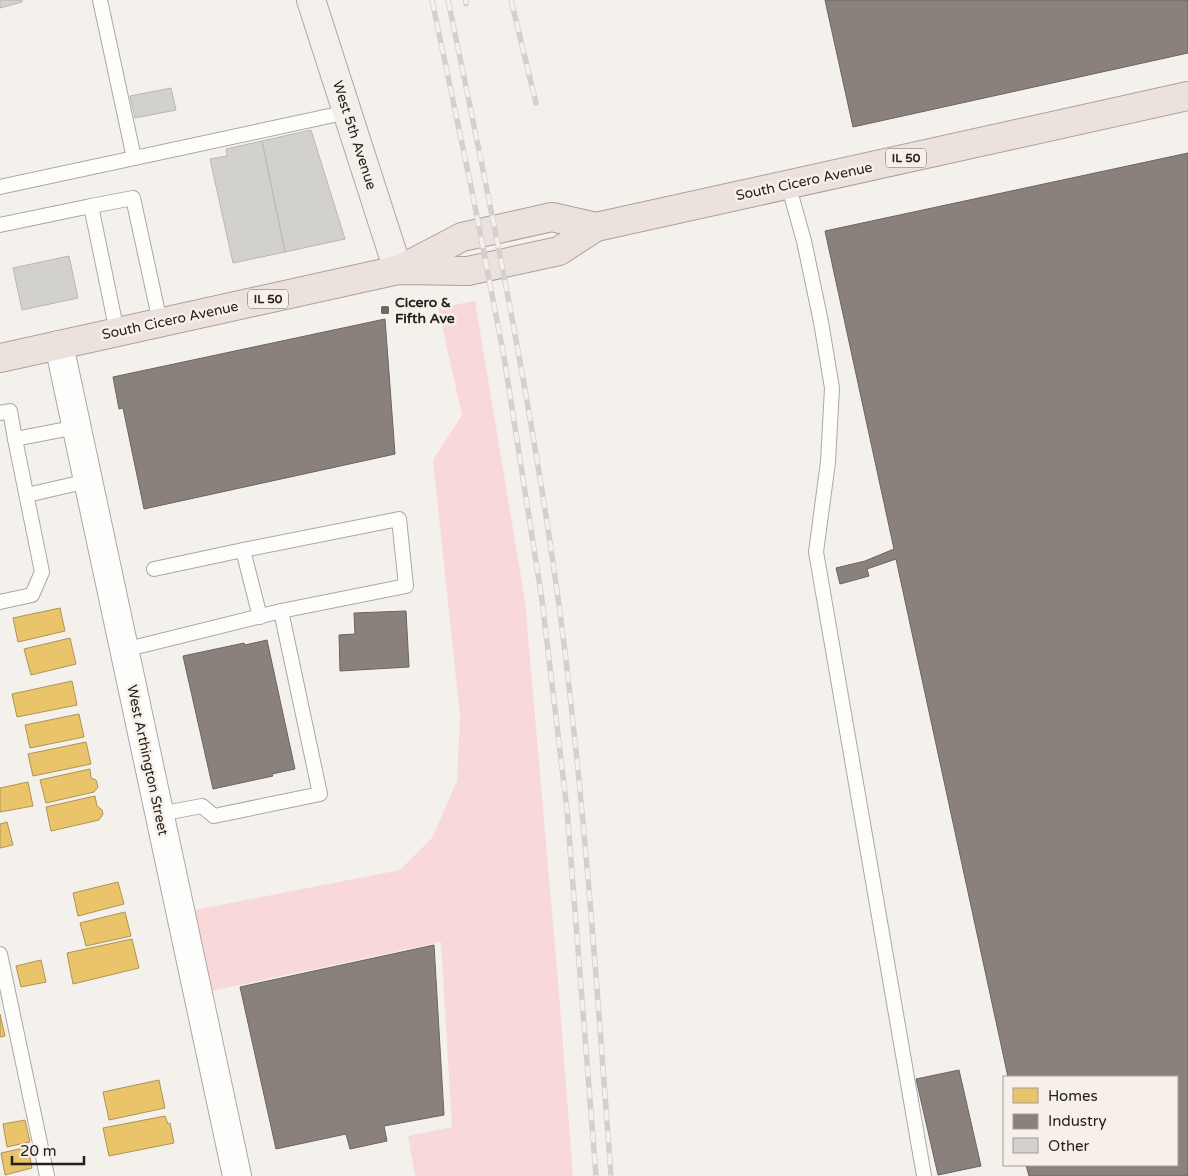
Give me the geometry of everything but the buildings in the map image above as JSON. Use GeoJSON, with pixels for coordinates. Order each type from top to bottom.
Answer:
{"type":"FeatureCollection","features":[{"type":"Feature","properties":{"kind":"main road","name":"South Cicero Avenue"},"geometry":{"type":"LineString","coordinates":[[0,358],[398,270],[462,237],[552,217],[596,227],[1188,96]]}},
{"type":"Feature","properties":{"kind":"street","name":"West 5th Avenue"},"geometry":{"type":"LineString","coordinates":[[312,0],[398,270]]}},
{"type":"Feature","properties":{"kind":"street","name":"West Arthington Street"},"geometry":{"type":"LineString","coordinates":[[59,345],[237,1176]]}},
{"type":"Feature","properties":{"kind":"lane"},"geometry":{"type":"LineString","coordinates":[[100,0],[134,158]]}},
{"type":"Feature","properties":{"kind":"lane"},"geometry":{"type":"LineString","coordinates":[[0,187],[348,112]]}},
{"type":"Feature","properties":{"kind":"lane"},"geometry":{"type":"LineString","coordinates":[[788,184],[804,240],[832,388],[828,462],[816,552],[924,1176]]}},
{"type":"Feature","properties":{"kind":"lane"},"geometry":{"type":"LineString","coordinates":[[0,225],[133,198],[160,322]]}},
{"type":"Feature","properties":{"kind":"lane"},"geometry":{"type":"LineString","coordinates":[[91,206],[117,332]]}},
{"type":"Feature","properties":{"kind":"lane"},"geometry":{"type":"LineString","coordinates":[[0,413],[10,411],[42,572],[32,595],[0,602]]}},
{"type":"Feature","properties":{"kind":"lane"},"geometry":{"type":"LineString","coordinates":[[15,440],[76,427]]}},
{"type":"Feature","properties":{"kind":"lane"},"geometry":{"type":"LineString","coordinates":[[27,495],[88,481]]}},
{"type":"Feature","properties":{"kind":"lane"},"geometry":{"type":"LineString","coordinates":[[124,650],[281,611],[406,586],[399,519],[154,569]]}},
{"type":"Feature","properties":{"kind":"lane"},"geometry":{"type":"LineString","coordinates":[[243,550],[260,617]]}},
{"type":"Feature","properties":{"kind":"lane"},"geometry":{"type":"LineString","coordinates":[[159,814],[202,806],[214,816],[320,794],[281,611]]}},
{"type":"Feature","properties":{"kind":"lane"},"geometry":{"type":"LineString","coordinates":[[0,954],[47,1176]]}},
{"type":"Feature","properties":{"kind":"shaded area"},"geometry":{"type":"Polygon","coordinates":[[[475,301],[525,601],[573,1176],[415,1176],[408,1136],[452,1127],[441,942],[212,991],[195,910],[400,870],[432,838],[457,781],[460,716],[433,460],[462,415],[438,308],[475,301]]]}},
{"type":"Feature","properties":{"kind":"railway"},"geometry":{"type":"LineString","coordinates":[[432,0],[504,357],[542,600],[567,810],[596,1176]]}},
{"type":"Feature","properties":{"kind":"railway"},"geometry":{"type":"LineString","coordinates":[[448,0],[513,325],[542,488],[554,570],[579,783],[611,1176]]}},
{"type":"Feature","properties":{"kind":"railway"},"geometry":{"type":"LineString","coordinates":[[511,0],[536,103]]}},
{"type":"Feature","properties":{"kind":"place","name":"Cicero & Fifth Ave"},"geometry":{"type":"Point","coordinates":[385,310]}}]}
